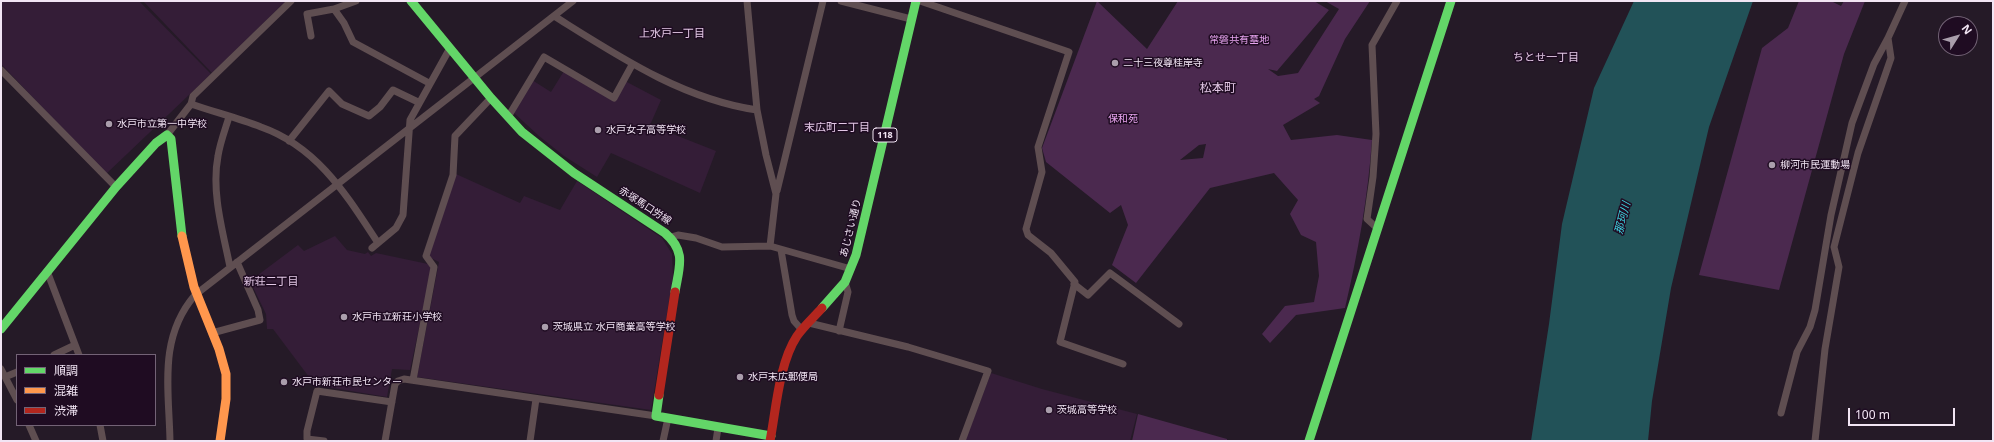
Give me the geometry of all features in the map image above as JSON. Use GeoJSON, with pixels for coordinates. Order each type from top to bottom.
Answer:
{"type":"FeatureCollection","features":[{"type":"Feature","properties":{"kind":"main road","name":"赤塚馬口労線"},"geometry":{"type":"LineString","coordinates":[[411,1],[491,98],[539,147],[574,173],[671,237],[678,248],[680,257],[656,416]]}},
{"type":"Feature","properties":{"kind":"main road","name":"あじさい通り"},"geometry":{"type":"LineString","coordinates":[[771,439],[784,366],[790,349],[802,330],[845,282],[851,269],[865,220],[916,1]]}},
{"type":"Feature","properties":{"kind":"main road"},"geometry":{"type":"LineString","coordinates":[[1309,441],[1451,1]]}},
{"type":"Feature","properties":{"kind":"main road"},"geometry":{"type":"LineString","coordinates":[[1,329],[116,187],[156,143],[167,135],[171,139],[185,251],[195,295],[212,333],[224,365],[226,376],[220,441]]}},
{"type":"Feature","properties":{"kind":"main road"},"geometry":{"type":"LineString","coordinates":[[656,416],[715,426],[718,428],[771,439]]}},
{"type":"Feature","properties":{"kind":"street"},"geometry":{"type":"LineString","coordinates":[[167,135],[191,104],[193,96],[291,1]]}},
{"type":"Feature","properties":{"kind":"street"},"geometry":{"type":"LineString","coordinates":[[311,36],[307,14],[334,9],[356,1]]}},
{"type":"Feature","properties":{"kind":"street"},"geometry":{"type":"LineString","coordinates":[[170,441],[167,367],[170,343],[183,310],[195,295],[573,1]]}},
{"type":"Feature","properties":{"kind":"street"},"geometry":{"type":"LineString","coordinates":[[747,1],[757,110],[776,194]]}},
{"type":"Feature","properties":{"kind":"street"},"geometry":{"type":"LineString","coordinates":[[770,246],[776,194],[823,1]]}},
{"type":"Feature","properties":{"kind":"street"},"geometry":{"type":"LineString","coordinates":[[842,1],[911,19]]}},
{"type":"Feature","properties":{"kind":"street"},"geometry":{"type":"LineString","coordinates":[[920,1],[1069,52],[1038,147],[1042,172],[1026,229],[1028,235],[1051,253],[1075,282],[1060,342],[1123,364]]}},
{"type":"Feature","properties":{"kind":"street"},"geometry":{"type":"LineString","coordinates":[[1378,229],[1367,219],[1373,177],[1376,134],[1372,46],[1397,1]]}},
{"type":"Feature","properties":{"kind":"street"},"geometry":{"type":"LineString","coordinates":[[1781,413],[1797,352],[1810,328],[1815,310],[1830,215],[1852,123],[1874,64],[1905,1]]}},
{"type":"Feature","properties":{"kind":"street"},"geometry":{"type":"LineString","coordinates":[[334,9],[344,23],[353,42],[429,83]]}},
{"type":"Feature","properties":{"kind":"street"},"geometry":{"type":"LineString","coordinates":[[554,16],[632,64],[706,98],[757,110]]}},
{"type":"Feature","properties":{"kind":"street"},"geometry":{"type":"LineString","coordinates":[[1815,441],[1825,349],[1839,267],[1834,247],[1858,153],[1891,58],[1888,38]]}},
{"type":"Feature","properties":{"kind":"street"},"geometry":{"type":"LineString","coordinates":[[191,104],[262,127],[289,140],[321,165],[338,183],[375,246],[396,228],[403,215],[410,120],[418,102],[450,48]]}},
{"type":"Feature","properties":{"kind":"street"},"geometry":{"type":"LineString","coordinates":[[508,117],[544,57],[614,98],[632,64]]}},
{"type":"Feature","properties":{"kind":"street"},"geometry":{"type":"LineString","coordinates":[[1,70],[116,187]]}},
{"type":"Feature","properties":{"kind":"street"},"geometry":{"type":"LineString","coordinates":[[289,140],[329,91],[342,104],[369,116],[380,106],[392,90],[418,102]]}},
{"type":"Feature","properties":{"kind":"street"},"geometry":{"type":"LineString","coordinates":[[413,380],[434,267],[426,256],[453,175],[455,136],[491,98]]}},
{"type":"Feature","properties":{"kind":"street"},"geometry":{"type":"LineString","coordinates":[[229,117],[217,157],[216,181],[217,196],[230,267]]}},
{"type":"Feature","properties":{"kind":"street"},"geometry":{"type":"LineString","coordinates":[[671,237],[678,235],[696,238],[722,247],[770,246],[851,269]]}},
{"type":"Feature","properties":{"kind":"street"},"geometry":{"type":"LineString","coordinates":[[782,250],[792,315],[794,321],[802,330]]}},
{"type":"Feature","properties":{"kind":"street"},"geometry":{"type":"LineString","coordinates":[[212,333],[260,320],[258,310],[237,262]]}},
{"type":"Feature","properties":{"kind":"street"},"geometry":{"type":"LineString","coordinates":[[47,271],[79,354]]}},
{"type":"Feature","properties":{"kind":"street"},"geometry":{"type":"LineString","coordinates":[[1074,284],[1088,295],[1110,273],[1179,324]]}},
{"type":"Feature","properties":{"kind":"street"},"geometry":{"type":"LineString","coordinates":[[839,331],[848,292],[845,282]]}},
{"type":"Feature","properties":{"kind":"street"},"geometry":{"type":"LineString","coordinates":[[809,323],[908,347],[988,371],[962,441]]}},
{"type":"Feature","properties":{"kind":"street"},"geometry":{"type":"LineString","coordinates":[[56,354],[75,346]]}},
{"type":"Feature","properties":{"kind":"street"},"geometry":{"type":"LineString","coordinates":[[1,369],[16,398]]}},
{"type":"Feature","properties":{"kind":"street"},"geometry":{"type":"LineString","coordinates":[[5,377],[16,372]]}},
{"type":"Feature","properties":{"kind":"street"},"geometry":{"type":"LineString","coordinates":[[385,441],[395,384],[398,380],[413,380],[656,416]]}},
{"type":"Feature","properties":{"kind":"street"},"geometry":{"type":"LineString","coordinates":[[324,441],[307,439],[307,431],[317,391],[392,402]]}},
{"type":"Feature","properties":{"kind":"street"},"geometry":{"type":"LineString","coordinates":[[530,441],[536,399]]}},
{"type":"Feature","properties":{"kind":"street"},"geometry":{"type":"LineString","coordinates":[[663,441],[668,418]]}},
{"type":"Feature","properties":{"kind":"street"},"geometry":{"type":"LineString","coordinates":[[29,426],[36,441]]}},
{"type":"Feature","properties":{"kind":"street"},"geometry":{"type":"LineString","coordinates":[[100,426],[102,441]]}},
{"type":"Feature","properties":{"kind":"street"},"geometry":{"type":"LineString","coordinates":[[716,441],[718,428]]}},
{"type":"Feature","properties":{"kind":"shaded area","name":"水戸市立第一中学校"},"geometry":{"type":"Polygon","coordinates":[[[2,1],[139,1],[211,74],[106,174],[1,64],[2,1]]]}},
{"type":"Feature","properties":{"kind":"shaded area"},"geometry":{"type":"Polygon","coordinates":[[[143,1],[286,1],[212,73],[143,1]]]}},
{"type":"Feature","properties":{"kind":"shaded area","name":"水戸女子高等学校"},"geometry":{"type":"Polygon","coordinates":[[[564,71],[614,101],[625,81],[661,100],[650,125],[716,151],[700,193],[611,153],[597,177],[564,156],[513,112],[532,80],[551,92],[564,71]]]}},
{"type":"Feature","properties":{"kind":"shaded area","name":"茨城県立 水戸商業高等学校"},"geometry":{"type":"Polygon","coordinates":[[[456,174],[520,203],[524,196],[560,210],[577,181],[662,238],[672,254],[673,277],[651,410],[417,377],[439,262],[431,258],[429,254],[456,174]]]}},
{"type":"Feature","properties":{"kind":"shaded area","name":"水戸市立新荘小学校"},"geometry":{"type":"Polygon","coordinates":[[[335,236],[347,250],[365,254],[368,252],[371,256],[376,253],[428,264],[432,268],[410,370],[392,369],[387,397],[315,385],[273,329],[267,329],[266,314],[250,281],[298,245],[304,251],[335,236]]]}},
{"type":"Feature","properties":{"kind":"shaded area","name":"茨城高等学校"},"geometry":{"type":"Polygon","coordinates":[[[991,373],[1042,389],[1137,414],[1130,441],[965,441],[991,373]]]}},
{"type":"Feature","properties":{"kind":"green space"},"geometry":{"type":"Polygon","coordinates":[[[1097,1],[1147,49],[1178,1],[1314,1],[1329,10],[1277,71],[1268,69],[1278,76],[1298,73],[1339,9],[1325,1],[1370,1],[1345,39],[1319,96],[1314,99],[1320,103],[1283,125],[1291,140],[1337,135],[1372,140],[1362,224],[1345,308],[1296,315],[1270,343],[1262,334],[1285,306],[1314,302],[1319,276],[1316,242],[1301,235],[1290,214],[1298,200],[1274,173],[1210,188],[1136,283],[1112,265],[1128,225],[1121,205],[1110,213],[1046,162],[1042,148],[1097,1]],[[1206,144],[1199,145],[1180,160],[1203,158],[1206,144]]]}},
{"type":"Feature","properties":{"kind":"green space","name":"柳河市民運動場"},"geometry":{"type":"Polygon","coordinates":[[[1799,1],[1831,1],[1841,6],[1844,1],[1865,1],[1844,54],[1779,290],[1699,275],[1762,48],[1788,28],[1799,1]]]}},
{"type":"Feature","properties":{"kind":"green space"},"geometry":{"type":"Polygon","coordinates":[[[1138,414],[1227,439],[1227,441],[1132,441],[1138,414]]]}},
{"type":"Feature","properties":{"kind":"water","name":"那珂川"},"geometry":{"type":"Polygon","coordinates":[[[1634,1],[1753,1],[1709,127],[1671,288],[1652,401],[1648,441],[1531,441],[1549,324],[1562,224],[1594,88],[1634,1]]]}},
{"type":"Feature","properties":{"kind":"traffic: fast"},"geometry":{"type":"LineString","coordinates":[[411,1],[491,98],[522,132],[574,173],[665,233],[672,240],[679,253],[680,260],[675,292]]}},
{"type":"Feature","properties":{"kind":"traffic: fast"},"geometry":{"type":"LineString","coordinates":[[822,308],[845,282],[856,255],[916,1]]}},
{"type":"Feature","properties":{"kind":"traffic: fast"},"geometry":{"type":"LineString","coordinates":[[1309,441],[1451,1]]}},
{"type":"Feature","properties":{"kind":"traffic: fast"},"geometry":{"type":"LineString","coordinates":[[1,329],[116,187],[156,143],[167,135],[171,139],[182,236]]}},
{"type":"Feature","properties":{"kind":"traffic: fast"},"geometry":{"type":"LineString","coordinates":[[659,395],[656,416],[771,436]]}},
{"type":"Feature","properties":{"kind":"traffic: slow"},"geometry":{"type":"LineString","coordinates":[[182,236],[194,287],[219,349],[226,374],[226,399],[220,441]]}},
{"type":"Feature","properties":{"kind":"traffic: jam"},"geometry":{"type":"LineString","coordinates":[[659,395],[675,292]]}},
{"type":"Feature","properties":{"kind":"traffic: jam"},"geometry":{"type":"LineString","coordinates":[[770,441],[779,387],[786,359],[797,336],[822,308]]}},
{"type":"Feature","properties":{"kind":"place","name":"二十三夜尊桂岸寺"},"geometry":{"type":"Point","coordinates":[1115,63]}},
{"type":"Feature","properties":{"kind":"place","name":"水戸市立第一中学校"},"geometry":{"type":"Point","coordinates":[109,124]}},
{"type":"Feature","properties":{"kind":"place","name":"水戸女子高等学校"},"geometry":{"type":"Point","coordinates":[598,130]}},
{"type":"Feature","properties":{"kind":"place","name":"柳河市民運動場"},"geometry":{"type":"Point","coordinates":[1772,165]}},
{"type":"Feature","properties":{"kind":"place","name":"水戸市立新荘小学校"},"geometry":{"type":"Point","coordinates":[344,317]}},
{"type":"Feature","properties":{"kind":"place","name":"茨城県立 水戸商業高等学校"},"geometry":{"type":"Point","coordinates":[545,327]}},
{"type":"Feature","properties":{"kind":"place","name":"水戸末広郵便局"},"geometry":{"type":"Point","coordinates":[740,377]}},
{"type":"Feature","properties":{"kind":"place","name":"水戸市新荘市民センター"},"geometry":{"type":"Point","coordinates":[284,382]}},
{"type":"Feature","properties":{"kind":"place","name":"茨城高等学校"},"geometry":{"type":"Point","coordinates":[1049,410]}},
{"type":"Feature","properties":{"kind":"district","name":"上水戸一丁目"},"geometry":{"type":"Point","coordinates":[672,34]}},
{"type":"Feature","properties":{"kind":"district","name":"ちとせ一丁目"},"geometry":{"type":"Point","coordinates":[1546,58]}},
{"type":"Feature","properties":{"kind":"district","name":"松本町"},"geometry":{"type":"Point","coordinates":[1218,89]}},
{"type":"Feature","properties":{"kind":"district","name":"末広町二丁目"},"geometry":{"type":"Point","coordinates":[837,128]}},
{"type":"Feature","properties":{"kind":"district","name":"新荘二丁目"},"geometry":{"type":"Point","coordinates":[271,282]}},
{"type":"Feature","properties":{"kind":"park label","name":"常磐共有墓地"},"geometry":{"type":"Point","coordinates":[1239,40]}},
{"type":"Feature","properties":{"kind":"park label","name":"保和苑"},"geometry":{"type":"Point","coordinates":[1123,119]}}]}
